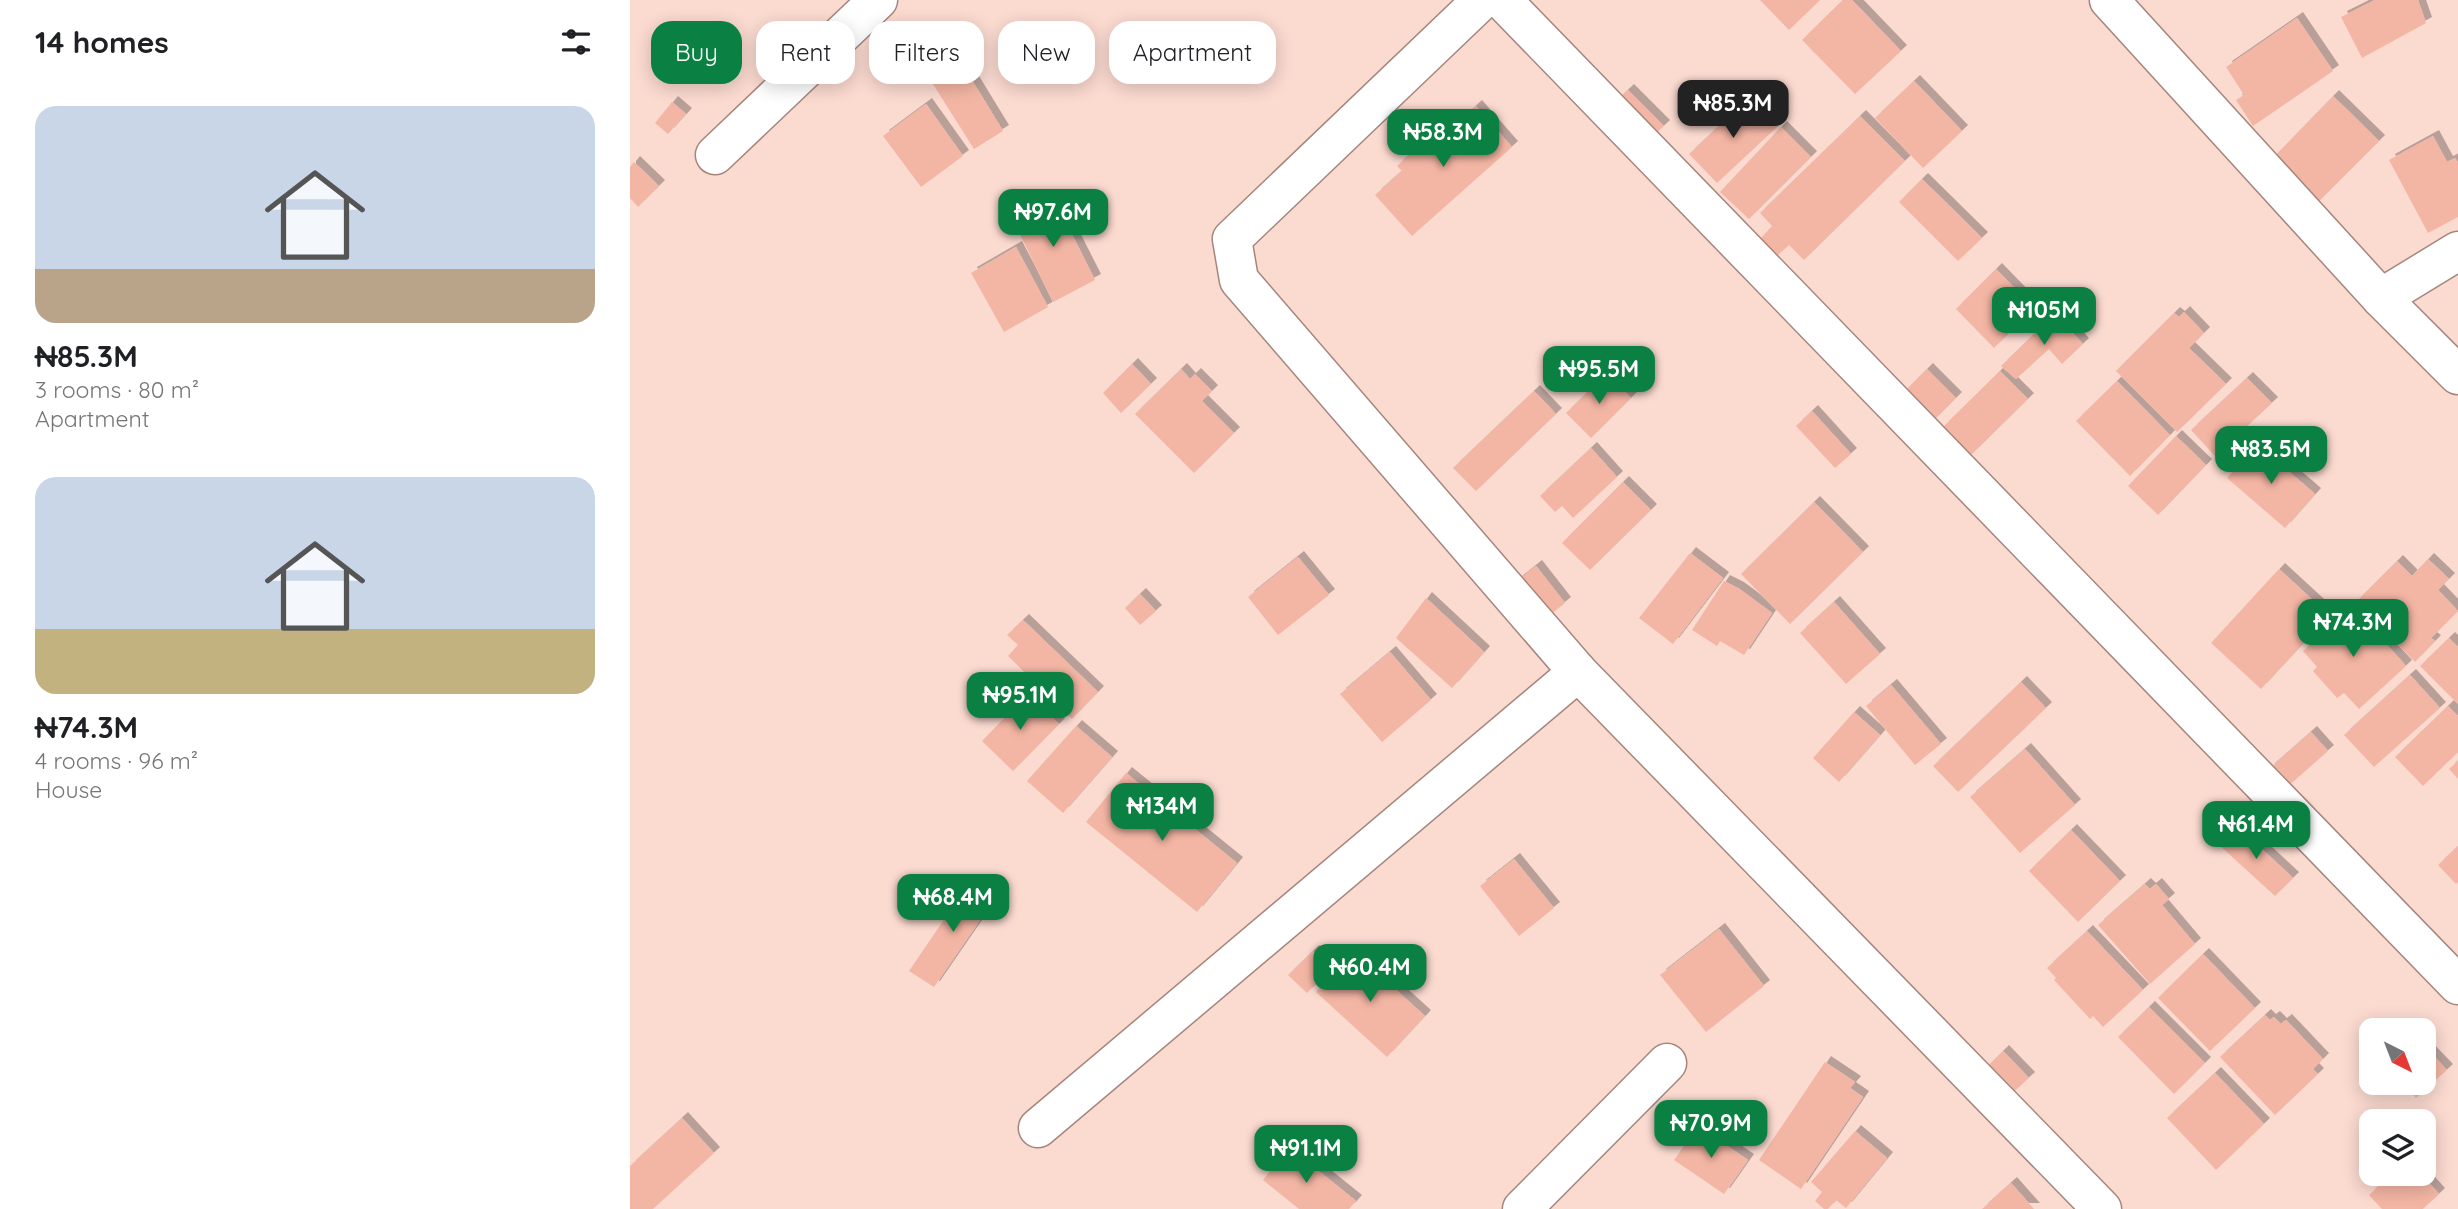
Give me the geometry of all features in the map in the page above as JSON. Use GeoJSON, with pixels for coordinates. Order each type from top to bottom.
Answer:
{"type":"FeatureCollection","features":[{"type":"Feature","properties":{"kind":"street"},"geometry":{"type":"LineString","coordinates":[[715,155],[878,0]]}},
{"type":"Feature","properties":{"kind":"street"},"geometry":{"type":"LineString","coordinates":[[1482,0],[1232,239],[1238,280],[1578,672],[2102,1209]]}},
{"type":"Feature","properties":{"kind":"street"},"geometry":{"type":"LineString","coordinates":[[1502,0],[2458,985]]}},
{"type":"Feature","properties":{"kind":"street"},"geometry":{"type":"LineString","coordinates":[[2109,0],[2381,298],[2458,375]]}},
{"type":"Feature","properties":{"kind":"street"},"geometry":{"type":"LineString","coordinates":[[2381,298],[2458,251]]}},
{"type":"Feature","properties":{"kind":"street"},"geometry":{"type":"LineString","coordinates":[[1038,1128],[1578,672]]}},
{"type":"Feature","properties":{"kind":"street"},"geometry":{"type":"LineString","coordinates":[[1521,1209],[1667,1063]]}},
{"type":"Feature","properties":{"kind":"building"},"geometry":{"type":"Polygon","coordinates":[[[1760,0],[1820,0],[1789,30],[1760,0]]]}},
{"type":"Feature","properties":{"kind":"building"},"geometry":{"type":"Polygon","coordinates":[[[1843,0],[1852,0],[1901,51],[1855,94],[1802,40],[1843,0]]]}},
{"type":"Feature","properties":{"kind":"building"},"geometry":{"type":"Polygon","coordinates":[[[2375,0],[2418,0],[2426,23],[2362,58],[2341,17],[2375,0]]]}},
{"type":"Feature","properties":{"kind":"building"},"geometry":{"type":"Polygon","coordinates":[[[2297,18],[2333,71],[2253,126],[2236,100],[2244,95],[2226,67],[2297,18]]]}},
{"type":"Feature","properties":{"kind":"building"},"geometry":{"type":"Polygon","coordinates":[[[1914,81],[1962,131],[1923,168],[1875,118],[1914,81]]]}},
{"type":"Feature","properties":{"kind":"building"},"geometry":{"type":"Polygon","coordinates":[[[933,84],[974,84],[1003,131],[974,149],[933,84]]]}},
{"type":"Feature","properties":{"kind":"building"},"geometry":{"type":"Polygon","coordinates":[[[1628,90],[1664,126],[1649,140],[1613,104],[1628,90]]]}},
{"type":"Feature","properties":{"kind":"building"},"geometry":{"type":"Polygon","coordinates":[[[2333,96],[2379,141],[2313,207],[2268,163],[2333,96]]]}},
{"type":"Feature","properties":{"kind":"building"},"geometry":{"type":"Polygon","coordinates":[[[1749,98],[1777,127],[1717,183],[1689,154],[1749,98]]]}},
{"type":"Feature","properties":{"kind":"building"},"geometry":{"type":"Polygon","coordinates":[[[672,102],[686,114],[668,134],[655,123],[672,102]]]}},
{"type":"Feature","properties":{"kind":"building"},"geometry":{"type":"Polygon","coordinates":[[[926,104],[963,156],[921,187],[883,136],[926,104]]]}},
{"type":"Feature","properties":{"kind":"building"},"geometry":{"type":"Polygon","coordinates":[[[1476,106],[1512,147],[1412,236],[1375,195],[1402,171],[1397,166],[1413,151],[1418,156],[1435,141],[1428,133],[1446,117],[1454,126],[1476,106]]]}},
{"type":"Feature","properties":{"kind":"building"},"geometry":{"type":"Polygon","coordinates":[[[1860,116],[1905,161],[1804,260],[1789,245],[1778,255],[1761,238],[1772,226],[1760,213],[1860,116]]]}},
{"type":"Feature","properties":{"kind":"building"},"geometry":{"type":"Polygon","coordinates":[[[1781,127],[1811,157],[1749,219],[1720,192],[1781,127]]]}},
{"type":"Feature","properties":{"kind":"building"},"geometry":{"type":"Polygon","coordinates":[[[2433,136],[2447,162],[2455,158],[2458,163],[2458,217],[2428,233],[2389,160],[2433,136]]]}},
{"type":"Feature","properties":{"kind":"building"},"geometry":{"type":"Polygon","coordinates":[[[634,162],[659,186],[638,207],[630,198],[630,167],[634,162]]]}},
{"type":"Feature","properties":{"kind":"building"},"geometry":{"type":"Polygon","coordinates":[[[1922,179],[1982,238],[1958,261],[1899,202],[1922,179]]]}},
{"type":"Feature","properties":{"kind":"building"},"geometry":{"type":"Polygon","coordinates":[[[1053,197],[1095,280],[1053,302],[1012,218],[1053,197]]]}},
{"type":"Feature","properties":{"kind":"building"},"geometry":{"type":"Polygon","coordinates":[[[1016,247],[1048,307],[1004,332],[971,273],[1016,247]]]}},
{"type":"Feature","properties":{"kind":"building"},"geometry":{"type":"Polygon","coordinates":[[[1996,269],[2034,308],[1994,348],[1956,309],[1996,269]]]}},
{"type":"Feature","properties":{"kind":"building"},"geometry":{"type":"Polygon","coordinates":[[[2184,312],[2204,333],[2189,348],[2226,384],[2177,432],[2116,371],[2174,313],[2179,317],[2184,312]]]}},
{"type":"Feature","properties":{"kind":"building"},"geometry":{"type":"Polygon","coordinates":[[[2055,314],[2083,344],[2062,364],[2049,349],[2016,379],[2001,366],[2055,314]]]}},
{"type":"Feature","properties":{"kind":"building"},"geometry":{"type":"Polygon","coordinates":[[[1132,364],[1151,384],[1121,413],[1103,393],[1132,364]]]}},
{"type":"Feature","properties":{"kind":"building"},"geometry":{"type":"Polygon","coordinates":[[[1181,369],[1190,379],[1195,374],[1212,391],[1202,401],[1234,433],[1194,473],[1135,414],[1181,369]]]}},
{"type":"Feature","properties":{"kind":"building"},"geometry":{"type":"Polygon","coordinates":[[[1927,369],[1956,398],[1932,422],[1903,393],[1927,369]]]}},
{"type":"Feature","properties":{"kind":"building"},"geometry":{"type":"Polygon","coordinates":[[[2000,371],[2028,399],[1971,455],[1943,427],[2000,371]]]}},
{"type":"Feature","properties":{"kind":"building"},"geometry":{"type":"Polygon","coordinates":[[[1607,373],[1631,398],[1591,438],[1566,413],[1607,373]]]}},
{"type":"Feature","properties":{"kind":"building"},"geometry":{"type":"Polygon","coordinates":[[[2247,378],[2272,403],[2215,456],[2191,430],[2247,378]]]}},
{"type":"Feature","properties":{"kind":"building"},"geometry":{"type":"Polygon","coordinates":[[[2117,381],[2170,435],[2130,476],[2076,421],[2117,381]]]}},
{"type":"Feature","properties":{"kind":"building"},"geometry":{"type":"Polygon","coordinates":[[[1534,391],[1556,414],[1476,491],[1453,468],[1534,391]]]}},
{"type":"Feature","properties":{"kind":"building"},"geometry":{"type":"Polygon","coordinates":[[[1812,411],[1851,454],[1835,468],[1796,426],[1812,411]]]}},
{"type":"Feature","properties":{"kind":"building"},"geometry":{"type":"Polygon","coordinates":[[[2176,436],[2206,465],[2158,515],[2128,486],[2176,436]]]}},
{"type":"Feature","properties":{"kind":"building"},"geometry":{"type":"Polygon","coordinates":[[[2257,444],[2315,494],[2285,528],[2227,478],[2257,444]]]}},
{"type":"Feature","properties":{"kind":"building"},"geometry":{"type":"Polygon","coordinates":[[[1591,448],[1617,477],[1573,518],[1562,506],[1555,512],[1540,496],[1591,448]]]}},
{"type":"Feature","properties":{"kind":"building"},"geometry":{"type":"Polygon","coordinates":[[[1623,482],[1651,510],[1590,570],[1562,543],[1623,482]]]}},
{"type":"Feature","properties":{"kind":"building"},"geometry":{"type":"Polygon","coordinates":[[[1814,502],[1863,552],[1790,624],[1741,574],[1814,502]]]}},
{"type":"Feature","properties":{"kind":"building"},"geometry":{"type":"Polygon","coordinates":[[[1690,553],[1723,578],[1673,644],[1639,618],[1690,553]]]}},
{"type":"Feature","properties":{"kind":"building"},"geometry":{"type":"Polygon","coordinates":[[[1298,557],[1329,595],[1278,635],[1248,597],[1298,557]]]}},
{"type":"Feature","properties":{"kind":"building"},"geometry":{"type":"Polygon","coordinates":[[[2428,559],[2449,579],[2438,590],[2458,611],[2431,638],[2435,641],[2415,662],[2356,602],[2397,561],[2412,576],[2428,559]]]}},
{"type":"Feature","properties":{"kind":"building"},"geometry":{"type":"Polygon","coordinates":[[[1536,566],[1565,603],[1545,619],[1516,582],[1536,566]]]}},
{"type":"Feature","properties":{"kind":"building"},"geometry":{"type":"Polygon","coordinates":[[[2279,569],[2329,615],[2261,689],[2211,643],[2279,569]]]}},
{"type":"Feature","properties":{"kind":"building"},"geometry":{"type":"Polygon","coordinates":[[[1724,581],[1772,613],[1744,655],[1720,641],[1717,646],[1692,630],[1724,581]]]}},
{"type":"Feature","properties":{"kind":"building"},"geometry":{"type":"Polygon","coordinates":[[[1140,594],[1156,611],[1140,625],[1125,608],[1140,594]]]}},
{"type":"Feature","properties":{"kind":"building"},"geometry":{"type":"Polygon","coordinates":[[[1426,598],[1484,652],[1452,688],[1396,638],[1426,598]]]}},
{"type":"Feature","properties":{"kind":"building"},"geometry":{"type":"Polygon","coordinates":[[[1834,602],[1880,654],[1846,684],[1800,633],[1834,602]]]}},
{"type":"Feature","properties":{"kind":"building"},"geometry":{"type":"Polygon","coordinates":[[[2352,606],[2406,666],[2359,709],[2344,693],[2337,698],[2313,671],[2317,667],[2303,651],[2352,606]]]}},
{"type":"Feature","properties":{"kind":"building"},"geometry":{"type":"Polygon","coordinates":[[[1023,620],[1098,692],[1072,719],[1008,656],[1018,645],[1007,635],[1023,620]]]}},
{"type":"Feature","properties":{"kind":"building"},"geometry":{"type":"Polygon","coordinates":[[[2449,638],[2458,647],[2458,704],[2420,666],[2449,638]]]}},
{"type":"Feature","properties":{"kind":"building"},"geometry":{"type":"Polygon","coordinates":[[[1390,652],[1431,700],[1382,742],[1340,694],[1390,652]]]}},
{"type":"Feature","properties":{"kind":"building"},"geometry":{"type":"Polygon","coordinates":[[[2410,675],[2440,708],[2374,767],[2344,735],[2410,675]]]}},
{"type":"Feature","properties":{"kind":"building"},"geometry":{"type":"Polygon","coordinates":[[[2021,682],[2046,708],[1958,792],[1933,766],[2021,682]]]}},
{"type":"Feature","properties":{"kind":"building"},"geometry":{"type":"Polygon","coordinates":[[[1891,685],[1941,744],[1915,765],[1866,706],[1891,685]]]}},
{"type":"Feature","properties":{"kind":"building"},"geometry":{"type":"Polygon","coordinates":[[[1028,694],[1059,724],[1013,771],[982,741],[1028,694]]]}},
{"type":"Feature","properties":{"kind":"building"},"geometry":{"type":"Polygon","coordinates":[[[2448,706],[2458,716],[2458,752],[2423,786],[2395,757],[2448,706]]]}},
{"type":"Feature","properties":{"kind":"building"},"geometry":{"type":"Polygon","coordinates":[[[1854,712],[1880,735],[1839,782],[1813,758],[1854,712]]]}},
{"type":"Feature","properties":{"kind":"building"},"geometry":{"type":"Polygon","coordinates":[[[1076,726],[1112,757],[1063,813],[1027,781],[1076,726]]]}},
{"type":"Feature","properties":{"kind":"building"},"geometry":{"type":"Polygon","coordinates":[[[2311,732],[2328,751],[2286,788],[2269,769],[2311,732]]]}},
{"type":"Feature","properties":{"kind":"building"},"geometry":{"type":"Polygon","coordinates":[[[2025,749],[2075,805],[2020,853],[1970,797],[2025,749]]]}},
{"type":"Feature","properties":{"kind":"building"},"geometry":{"type":"Polygon","coordinates":[[[2458,761],[2458,779],[2449,769],[2458,761]]]}},
{"type":"Feature","properties":{"kind":"building"},"geometry":{"type":"Polygon","coordinates":[[[1126,773],[1237,863],[1197,912],[1086,822],[1126,773]]]}},
{"type":"Feature","properties":{"kind":"building"},"geometry":{"type":"Polygon","coordinates":[[[2237,826],[2293,878],[2275,896],[2219,845],[2237,826]]]}},
{"type":"Feature","properties":{"kind":"building"},"geometry":{"type":"Polygon","coordinates":[[[2071,830],[2120,881],[2078,922],[2029,871],[2071,830]]]}},
{"type":"Feature","properties":{"kind":"building"},"geometry":{"type":"Polygon","coordinates":[[[2458,846],[2458,882],[2456,884],[2438,865],[2458,846]]]}},
{"type":"Feature","properties":{"kind":"building"},"geometry":{"type":"Polygon","coordinates":[[[1514,859],[1554,908],[1519,936],[1480,886],[1514,859]]]}},
{"type":"Feature","properties":{"kind":"building"},"geometry":{"type":"Polygon","coordinates":[[[971,880],[996,897],[934,987],[909,971],[971,880]]]}},
{"type":"Feature","properties":{"kind":"building"},"geometry":{"type":"Polygon","coordinates":[[[2145,884],[2150,889],[2156,884],[2169,899],[2162,905],[2195,944],[2150,984],[2098,925],[2145,884]]]}},
{"type":"Feature","properties":{"kind":"building"},"geometry":{"type":"Polygon","coordinates":[[[1719,929],[1764,986],[1706,1032],[1660,975],[1719,929]]]}},
{"type":"Feature","properties":{"kind":"building"},"geometry":{"type":"Polygon","coordinates":[[[2087,931],[2143,990],[2103,1027],[2093,1016],[2090,1019],[2054,980],[2056,978],[2047,968],[2087,931]]]}},
{"type":"Feature","properties":{"kind":"building"},"geometry":{"type":"Polygon","coordinates":[[[1313,951],[1331,969],[1307,993],[1288,975],[1313,951]]]}},
{"type":"Feature","properties":{"kind":"building"},"geometry":{"type":"Polygon","coordinates":[[[1353,951],[1425,1016],[1387,1057],[1316,992],[1353,951]]]}},
{"type":"Feature","properties":{"kind":"building"},"geometry":{"type":"Polygon","coordinates":[[[2203,954],[2255,1008],[2210,1051],[2158,998],[2203,954]]]}},
{"type":"Feature","properties":{"kind":"building"},"geometry":{"type":"Polygon","coordinates":[[[2149,1007],[2205,1063],[2174,1094],[2118,1037],[2149,1007]]]}},
{"type":"Feature","properties":{"kind":"building"},"geometry":{"type":"Polygon","coordinates":[[[2265,1015],[2270,1020],[2274,1017],[2281,1024],[2286,1020],[2323,1059],[2313,1069],[2318,1074],[2275,1115],[2220,1057],[2265,1015]]]}},
{"type":"Feature","properties":{"kind":"building"},"geometry":{"type":"Polygon","coordinates":[[[2003,1051],[2029,1078],[2009,1096],[1984,1070],[2003,1051]]]}},
{"type":"Feature","properties":{"kind":"building"},"geometry":{"type":"Polygon","coordinates":[[[2436,1059],[2447,1070],[2436,1080],[2436,1059]]]}},
{"type":"Feature","properties":{"kind":"building"},"geometry":{"type":"Polygon","coordinates":[[[1825,1062],[1855,1082],[1850,1088],[1863,1097],[1801,1189],[1759,1160],[1825,1062]]]}},
{"type":"Feature","properties":{"kind":"building"},"geometry":{"type":"Polygon","coordinates":[[[2215,1073],[2264,1124],[2216,1170],[2167,1118],[2215,1073]]]}},
{"type":"Feature","properties":{"kind":"building"},"geometry":{"type":"Polygon","coordinates":[[[682,1118],[714,1153],[653,1209],[630,1209],[630,1166],[682,1118]]]}},
{"type":"Feature","properties":{"kind":"building"},"geometry":{"type":"Polygon","coordinates":[[[1698,1126],[1748,1160],[1724,1194],[1674,1160],[1698,1126]]]}},
{"type":"Feature","properties":{"kind":"building"},"geometry":{"type":"Polygon","coordinates":[[[1855,1131],[1887,1158],[1846,1208],[1836,1200],[1828,1209],[1824,1209],[1815,1201],[1822,1192],[1811,1182],[1855,1131]]]}},
{"type":"Feature","properties":{"kind":"building"},"geometry":{"type":"Polygon","coordinates":[[[1289,1147],[1356,1201],[1349,1209],[1299,1209],[1263,1180],[1289,1147]]]}},
{"type":"Feature","properties":{"kind":"building"},"geometry":{"type":"Polygon","coordinates":[[[2011,1183],[2034,1209],[1982,1209],[2011,1183]]]}},
{"type":"Feature","properties":{"kind":"building"},"geometry":{"type":"Polygon","coordinates":[[[2379,1186],[2432,1186],[2439,1194],[2423,1209],[2382,1209],[2369,1195],[2379,1186]]]}}]}
